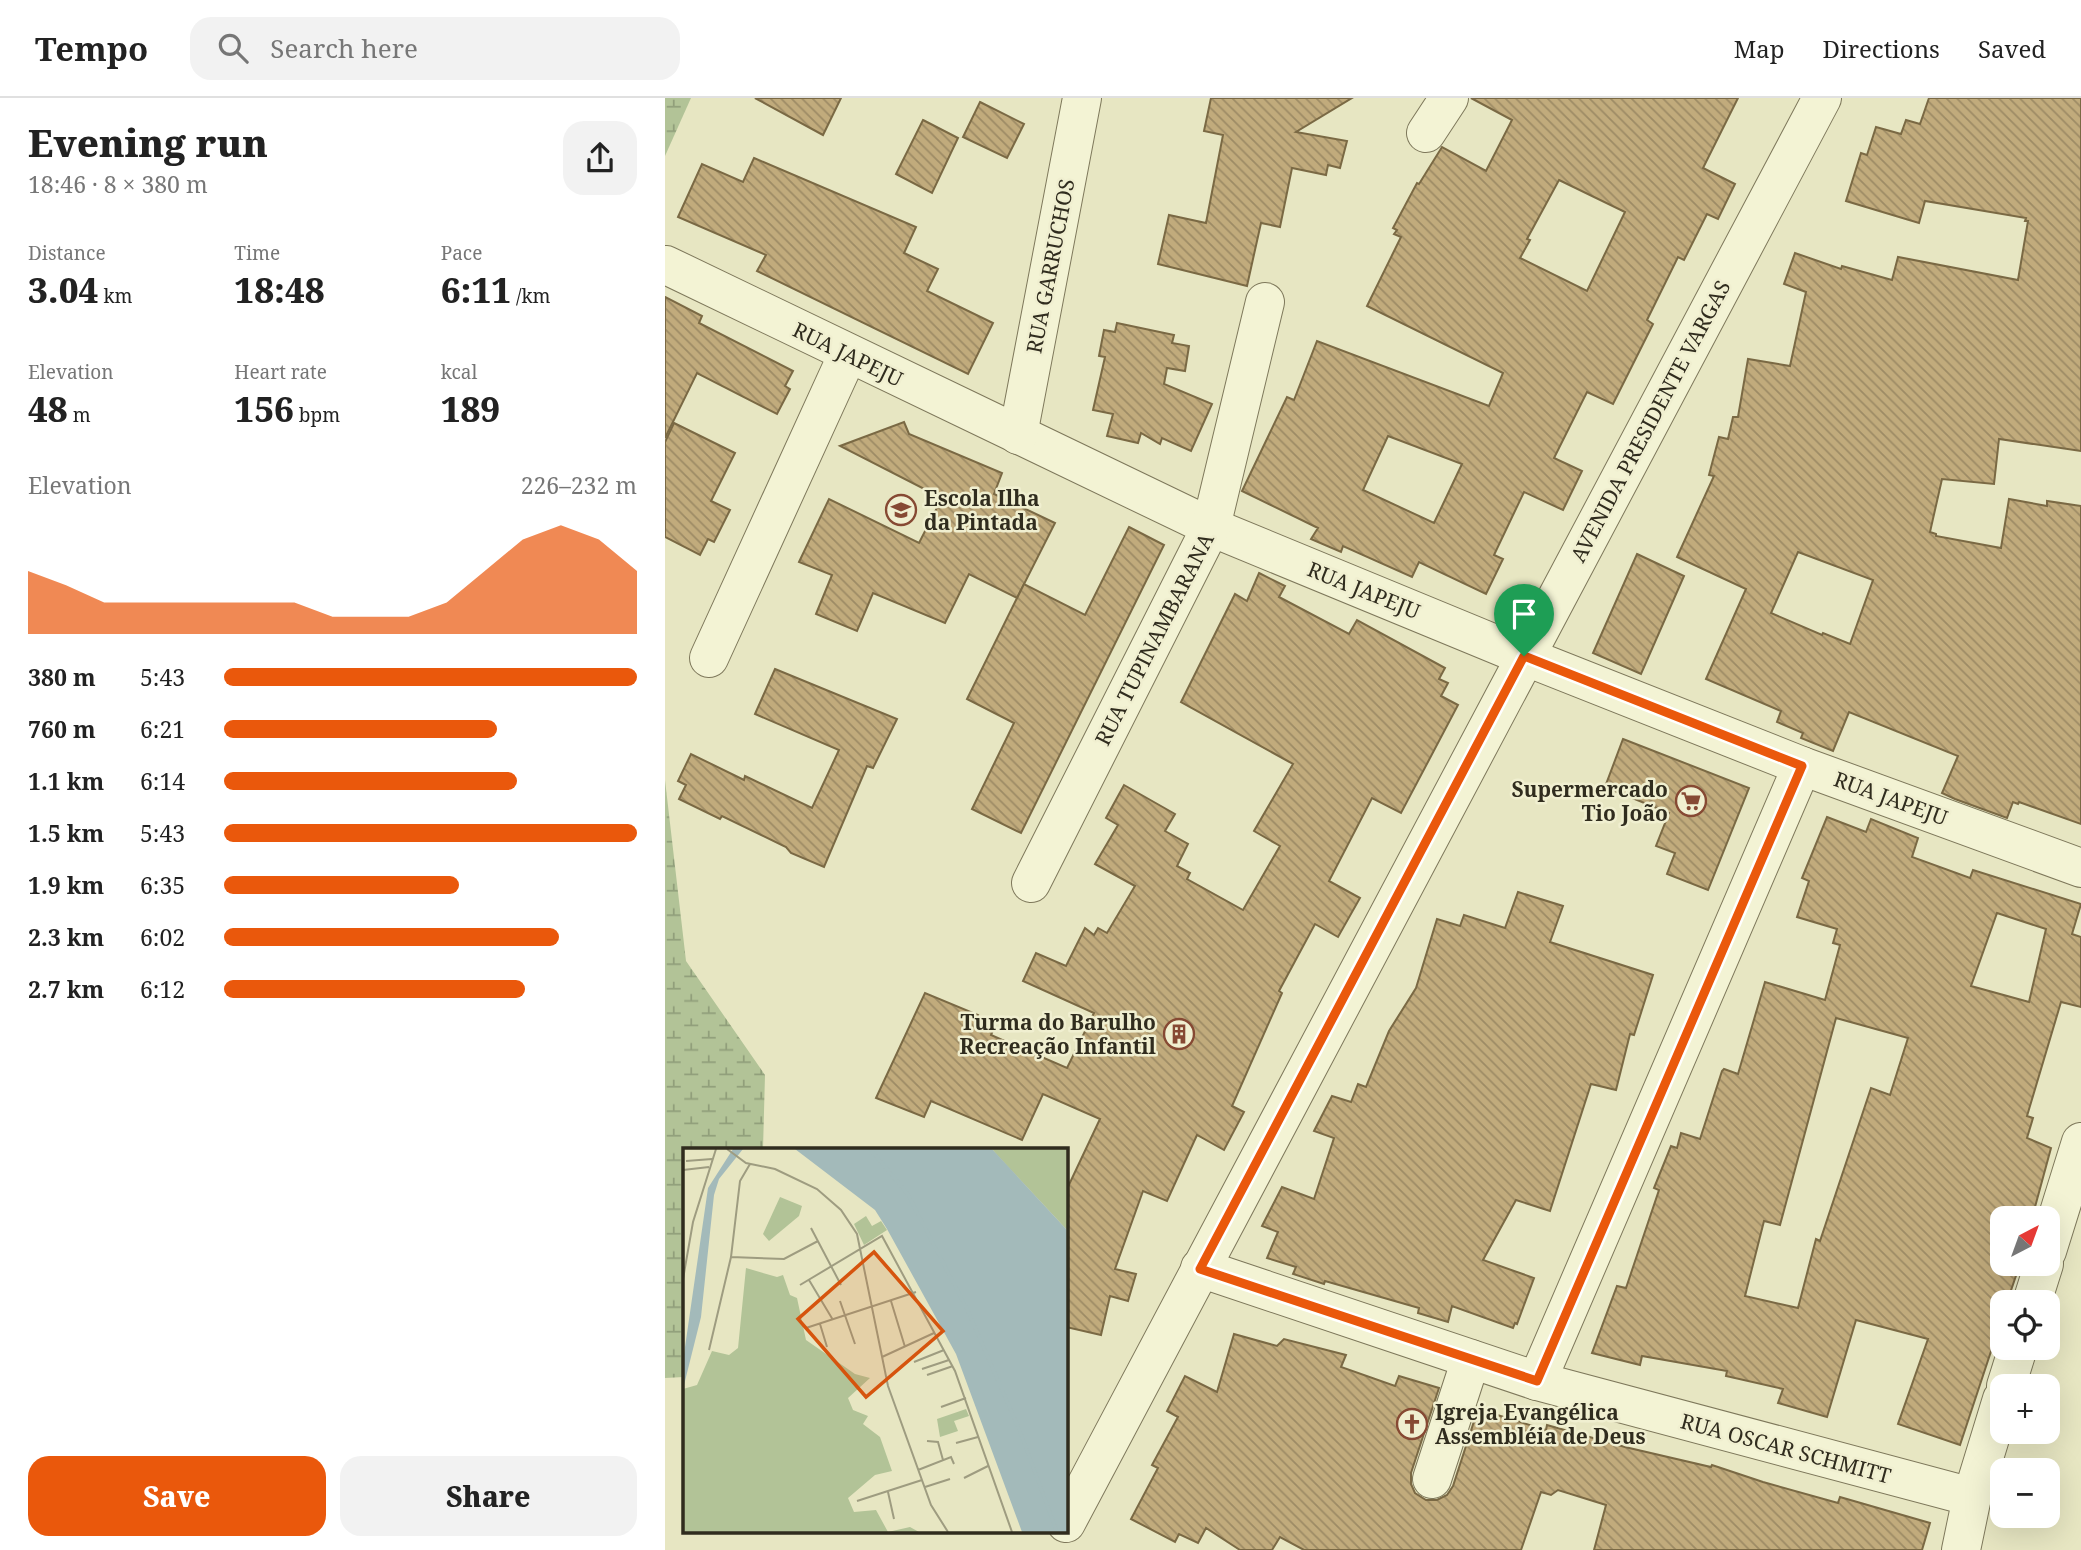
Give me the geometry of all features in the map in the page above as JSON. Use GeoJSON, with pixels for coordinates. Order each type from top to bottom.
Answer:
{"type":"FeatureCollection","features":[{"type":"Feature","properties":{"kind":"street","name":"RUA GARRUCHOS"},"geometry":{"type":"LineString","coordinates":[[1018,435],[1081,98]]}},
{"type":"Feature","properties":{"kind":"street"},"geometry":{"type":"LineString","coordinates":[[1426,133],[1449,98]]}},
{"type":"Feature","properties":{"kind":"street","name":"AVENIDA PRESIDENTE VARGAS"},"geometry":{"type":"LineString","coordinates":[[1067,1521],[1822,98]]}},
{"type":"Feature","properties":{"kind":"street","name":"RUA JAPEJU"},"geometry":{"type":"LineString","coordinates":[[666,265],[1211,527],[1524,656],[1802,766],[2081,868]]}},
{"type":"Feature","properties":{"kind":"street","name":"RUA TUPINAMBARANA"},"geometry":{"type":"LineString","coordinates":[[1031,883],[1211,527],[1265,302]]}},
{"type":"Feature","properties":{"kind":"street"},"geometry":{"type":"LineString","coordinates":[[709,659],[848,354]]}},
{"type":"Feature","properties":{"kind":"street"},"geometry":{"type":"LineString","coordinates":[[1537,1381],[1802,766]]}},
{"type":"Feature","properties":{"kind":"street"},"geometry":{"type":"LineString","coordinates":[[2060,1209],[2081,1142]]}},
{"type":"Feature","properties":{"kind":"street","name":"RUA OSCAR SCHMITT"},"geometry":{"type":"LineString","coordinates":[[1200,1269],[1537,1381],[1972,1497]]}},
{"type":"Feature","properties":{"kind":"street"},"geometry":{"type":"LineString","coordinates":[[1432,1479],[1471,1359]]}},
{"type":"Feature","properties":{"kind":"street"},"geometry":{"type":"LineString","coordinates":[[1961,1550],[1972,1497],[1990,1438]]}},
{"type":"Feature","properties":{"kind":"street"},"geometry":{"type":"LineString","coordinates":[[1051,1550],[1060,1532]]}},
{"type":"Feature","properties":{"kind":"green space"},"geometry":{"type":"Polygon","coordinates":[[[665,98],[691,98],[665,156],[665,98]]]}},
{"type":"Feature","properties":{"kind":"green space"},"geometry":{"type":"Polygon","coordinates":[[[665,780],[686,961],[765,1075],[763,1148],[683,1148],[683,1377],[665,1378],[665,780]]]}},
{"type":"Feature","properties":{"kind":"building"},"geometry":{"type":"Polygon","coordinates":[[[755,98],[841,98],[823,135],[755,98]]]}},
{"type":"Feature","properties":{"kind":"building"},"geometry":{"type":"Polygon","coordinates":[[[1211,98],[1352,98],[1296,132],[1347,141],[1340,168],[1328,165],[1326,175],[1292,168],[1280,227],[1261,223],[1247,286],[1158,264],[1169,215],[1206,223],[1223,135],[1204,131],[1211,98]]]}},
{"type":"Feature","properties":{"kind":"building"},"geometry":{"type":"Polygon","coordinates":[[[1471,98],[1738,98],[1703,168],[1735,184],[1718,219],[1707,214],[1684,260],[1678,257],[1647,320],[1653,324],[1613,404],[1587,392],[1554,458],[1582,471],[1563,510],[1524,492],[1494,555],[1503,559],[1486,594],[1419,562],[1412,577],[1343,546],[1341,552],[1311,539],[1318,528],[1242,491],[1287,397],[1294,400],[1317,341],[1489,406],[1503,373],[1367,306],[1401,237],[1394,234],[1397,230],[1393,228],[1417,183],[1419,184],[1442,147],[1486,171],[1512,120],[1471,98]],[[1559,180],[1527,239],[1530,240],[1520,258],[1587,291],[1625,212],[1559,180]],[[1388,436],[1363,490],[1434,523],[1462,464],[1388,436]]]}},
{"type":"Feature","properties":{"kind":"building"},"geometry":{"type":"Polygon","coordinates":[[[1929,98],[2081,98],[2081,451],[1999,439],[1994,484],[1942,479],[1930,532],[1936,536],[2001,548],[2009,499],[2047,506],[2047,501],[2081,506],[2081,824],[2019,802],[2013,802],[2007,818],[1955,799],[1942,793],[1958,756],[1849,712],[1833,751],[1801,738],[1803,733],[1777,722],[1781,711],[1706,679],[1746,589],[1677,557],[1714,476],[1709,475],[1719,437],[1728,439],[1733,417],[1738,417],[1748,359],[1790,366],[1806,292],[1784,284],[1795,253],[1841,269],[1842,266],[1892,280],[1898,257],[2018,280],[2028,221],[2025,221],[2026,218],[1925,201],[1919,223],[1846,201],[1861,153],[1867,155],[1876,127],[1901,134],[1906,120],[1920,124],[1929,98]],[[1798,552],[1771,613],[1850,644],[1873,580],[1798,552]]]}},
{"type":"Feature","properties":{"kind":"building"},"geometry":{"type":"Polygon","coordinates":[[[980,102],[1024,124],[1007,158],[963,137],[980,102]]]}},
{"type":"Feature","properties":{"kind":"building"},"geometry":{"type":"Polygon","coordinates":[[[923,120],[958,138],[932,193],[896,174],[923,120]]]}},
{"type":"Feature","properties":{"kind":"building"},"geometry":{"type":"Polygon","coordinates":[[[754,158],[916,227],[904,253],[938,269],[927,291],[993,323],[968,374],[757,271],[766,255],[678,217],[702,164],[743,182],[754,158]]]}},
{"type":"Feature","properties":{"kind":"building"},"geometry":{"type":"Polygon","coordinates":[[[665,297],[702,316],[699,323],[793,371],[785,386],[790,389],[777,414],[697,373],[665,438],[665,297]]]}},
{"type":"Feature","properties":{"kind":"building"},"geometry":{"type":"Polygon","coordinates":[[[1117,323],[1174,335],[1172,343],[1189,346],[1185,371],[1167,368],[1164,384],[1212,404],[1191,451],[1162,438],[1160,444],[1141,433],[1138,443],[1107,436],[1113,414],[1093,410],[1105,357],[1099,356],[1104,330],[1115,332],[1117,323]]]}},
{"type":"Feature","properties":{"kind":"building","name":"Escola Ilha da Pintada"},"geometry":{"type":"Polygon","coordinates":[[[904,422],[909,434],[1002,473],[994,494],[1055,523],[1017,598],[969,574],[945,623],[873,593],[857,631],[816,614],[832,575],[799,562],[829,499],[919,543],[942,498],[840,446],[904,422]]]}},
{"type":"Feature","properties":{"kind":"building"},"geometry":{"type":"Polygon","coordinates":[[[674,423],[735,453],[711,501],[730,510],[714,542],[708,539],[700,555],[665,537],[665,442],[674,423]]]}},
{"type":"Feature","properties":{"kind":"building"},"geometry":{"type":"Polygon","coordinates":[[[1129,527],[1164,545],[1021,833],[972,809],[1014,723],[967,699],[1024,584],[1085,615],[1129,527]]]}},
{"type":"Feature","properties":{"kind":"building"},"geometry":{"type":"Polygon","coordinates":[[[1637,554],[1684,576],[1641,674],[1593,653],[1637,554]]]}},
{"type":"Feature","properties":{"kind":"building"},"geometry":{"type":"Polygon","coordinates":[[[1259,573],[1285,586],[1279,597],[1349,634],[1357,620],[1445,668],[1439,679],[1448,683],[1441,696],[1458,705],[1401,813],[1372,798],[1329,881],[1360,898],[1338,937],[1315,924],[1279,991],[1282,993],[1232,1106],[1244,1112],[1224,1150],[1197,1135],[1167,1201],[1143,1191],[1115,1269],[1136,1274],[1128,1301],[1110,1296],[1101,1335],[1067,1327],[1067,1189],[1100,1119],[1043,1094],[1022,1140],[931,1101],[924,1117],[876,1098],[925,993],[978,1015],[976,1020],[994,1028],[991,1035],[1067,1068],[1094,1013],[1023,981],[1036,953],[1066,966],[1085,928],[1094,935],[1098,928],[1107,933],[1135,886],[1095,864],[1118,825],[1106,818],[1124,785],[1175,814],[1165,831],[1188,844],[1177,866],[1190,873],[1187,879],[1243,910],[1280,846],[1254,831],[1293,764],[1181,702],[1235,594],[1247,601],[1259,573]]]}},
{"type":"Feature","properties":{"kind":"building"},"geometry":{"type":"Polygon","coordinates":[[[775,669],[897,719],[873,768],[867,766],[824,867],[791,853],[786,847],[722,816],[720,819],[679,799],[686,785],[678,781],[691,754],[744,780],[745,776],[812,808],[839,750],[755,714],[775,669]]]}},
{"type":"Feature","properties":{"kind":"building","name":"Supermercado Tio João"},"geometry":{"type":"Polygon","coordinates":[[[1623,739],[1749,788],[1708,890],[1667,874],[1675,853],[1656,846],[1669,813],[1605,787],[1623,739]]]}},
{"type":"Feature","properties":{"kind":"building"},"geometry":{"type":"Polygon","coordinates":[[[1827,817],[1866,832],[1871,819],[1918,838],[1912,857],[1970,878],[1973,870],[2081,904],[2072,934],[2081,937],[2081,1007],[2061,1002],[2027,1116],[2033,1118],[2027,1138],[2051,1148],[2035,1206],[1990,1206],[1990,1276],[2016,1276],[2011,1290],[1990,1290],[1990,1354],[1960,1445],[1898,1424],[1928,1339],[1856,1320],[1827,1417],[1778,1403],[1783,1389],[1726,1376],[1727,1371],[1642,1356],[1640,1365],[1592,1353],[1617,1286],[1626,1288],[1659,1190],[1654,1188],[1671,1146],[1677,1148],[1681,1133],[1700,1139],[1722,1071],[1724,1069],[1738,1074],[1765,982],[1825,1000],[1840,945],[1833,943],[1837,929],[1797,917],[1809,881],[1802,878],[1827,817]],[[1997,913],[1971,986],[2029,1002],[2046,929],[1997,913]],[[1836,1018],[1780,1225],[1764,1221],[1745,1296],[1798,1308],[1816,1239],[1820,1241],[1871,1088],[1890,1095],[1908,1038],[1836,1018]]]}},
{"type":"Feature","properties":{"kind":"building"},"geometry":{"type":"Polygon","coordinates":[[[1518,892],[1563,906],[1550,942],[1653,975],[1634,1035],[1630,1034],[1616,1090],[1591,1084],[1550,1211],[1516,1200],[1483,1260],[1534,1278],[1517,1324],[1515,1323],[1513,1328],[1452,1306],[1448,1322],[1418,1313],[1419,1308],[1293,1274],[1296,1267],[1267,1258],[1278,1232],[1262,1226],[1282,1187],[1314,1199],[1334,1138],[1314,1131],[1332,1096],[1351,1102],[1358,1084],[1366,1087],[1389,1031],[1416,988],[1437,919],[1460,926],[1464,915],[1505,928],[1518,892]]]}},
{"type":"Feature","properties":{"kind":"building"},"geometry":{"type":"Polygon","coordinates":[[[1234,1334],[1277,1346],[1284,1339],[1346,1355],[1341,1367],[1395,1386],[1399,1376],[1439,1388],[1411,1473],[1411,1484],[1415,1493],[1426,1500],[1437,1500],[1447,1495],[1453,1486],[1478,1409],[1546,1430],[1547,1425],[1625,1447],[1711,1467],[1712,1465],[1838,1503],[1840,1497],[1930,1523],[1922,1550],[1594,1550],[1606,1505],[1558,1490],[1551,1495],[1541,1492],[1521,1550],[1304,1550],[1280,1537],[1272,1550],[1240,1550],[1206,1528],[1198,1543],[1179,1534],[1175,1542],[1131,1519],[1158,1468],[1152,1465],[1178,1417],[1167,1411],[1185,1376],[1217,1392],[1234,1334]]]}},
{"type":"Feature","properties":{"kind":"place","name":"Escola Ilha da Pintada"},"geometry":{"type":"Point","coordinates":[901,510]}},
{"type":"Feature","properties":{"kind":"place","name":"Supermercado Tio João"},"geometry":{"type":"Point","coordinates":[1691,801]}},
{"type":"Feature","properties":{"kind":"place","name":"Turma do Barulho Recreação Infantil"},"geometry":{"type":"Point","coordinates":[1179,1034]}},
{"type":"Feature","properties":{"kind":"place","name":"Igreja Evangélica Assembléia de Deus"},"geometry":{"type":"Point","coordinates":[1412,1424]}},
{"type":"Feature","properties":{"kind":"route"},"geometry":{"type":"LineString","coordinates":[[1524,656],[1802,766],[1537,1381],[1200,1269],[1524,656]]}}]}
